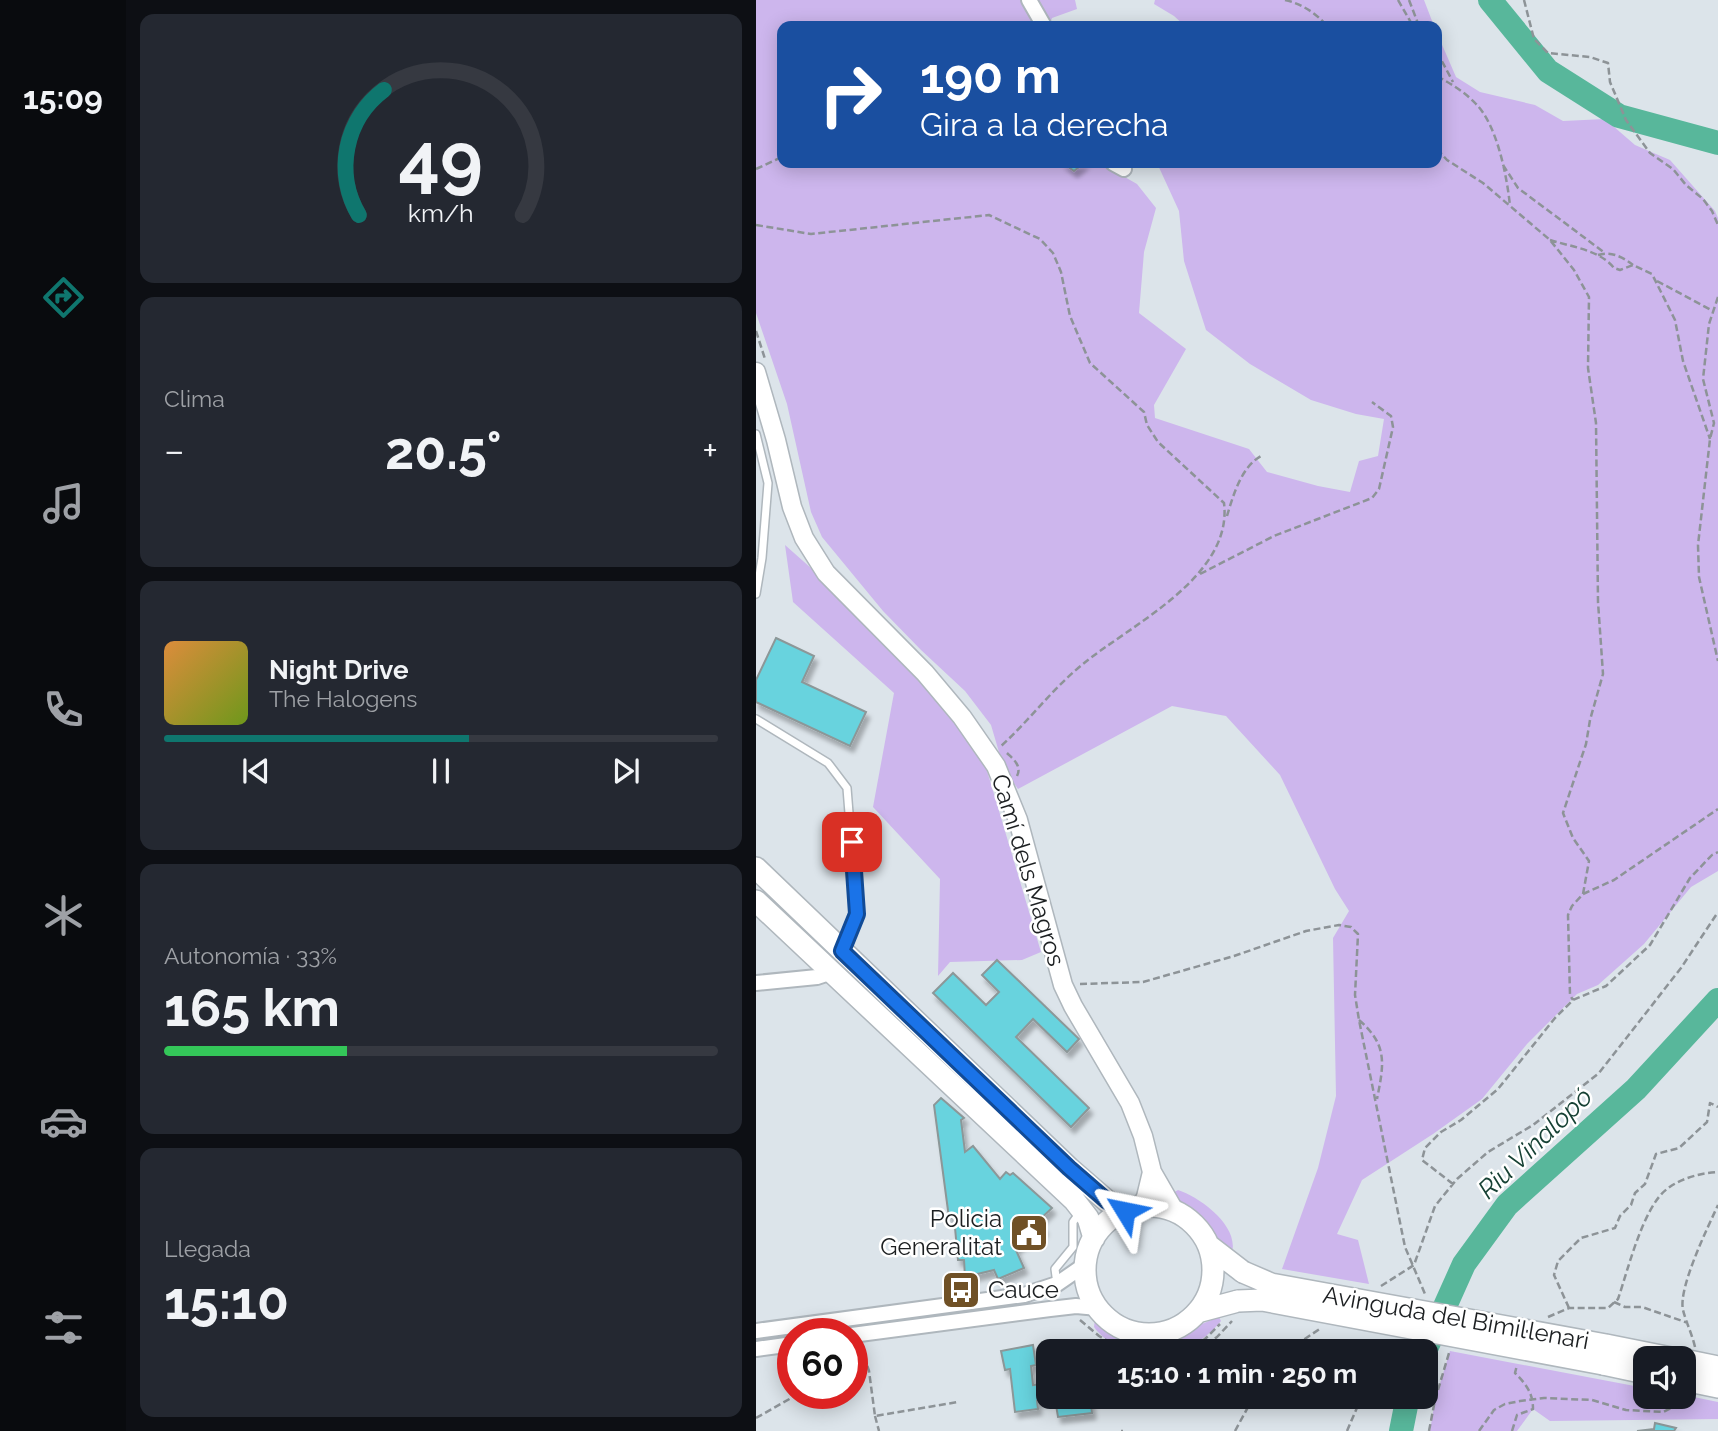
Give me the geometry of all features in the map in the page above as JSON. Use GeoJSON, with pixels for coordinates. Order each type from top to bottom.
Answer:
{"type":"FeatureCollection","features":[{"type":"Feature","properties":{"kind":"main road"},"geometry":{"type":"LineString","coordinates":[[756,869],[1079,1176],[1107,1201],[1133,1209]]}},
{"type":"Feature","properties":{"kind":"main road"},"geometry":{"type":"LineString","coordinates":[[756,901],[1083,1210],[1094,1238]]}},
{"type":"Feature","properties":{"kind":"main road"},"geometry":{"type":"LineString","coordinates":[[1153,1206],[1175,1212],[1194,1225],[1208,1245],[1213,1265],[1211,1285],[1197,1312],[1173,1329],[1144,1334],[1115,1324],[1098,1308],[1089,1292],[1086,1264],[1094,1238],[1107,1222],[1133,1209],[1153,1206]]}},
{"type":"Feature","properties":{"kind":"main road","name":"Avinguda del Bimil·lenari"},"geometry":{"type":"LineString","coordinates":[[1208,1245],[1243,1272],[1271,1284],[1604,1355],[1633,1368]]}},
{"type":"Feature","properties":{"kind":"main road","name":"Avinguda del Bimil·lenari"},"geometry":{"type":"LineString","coordinates":[[1197,1312],[1238,1308],[1262,1300],[1604,1355],[1633,1356]]}},
{"type":"Feature","properties":{"kind":"main road"},"geometry":{"type":"LineString","coordinates":[[1696,1358],[1718,1367]]}},
{"type":"Feature","properties":{"kind":"main road"},"geometry":{"type":"LineString","coordinates":[[1696,1388],[1718,1387]]}},
{"type":"Feature","properties":{"kind":"street"},"geometry":{"type":"LineString","coordinates":[[1029,0],[1041,21]]}},
{"type":"Feature","properties":{"kind":"street","name":"Camí dels Magros"},"geometry":{"type":"LineString","coordinates":[[762,370],[792,508],[804,538],[826,573],[925,673],[962,717],[994,748],[996,766],[1018,820],[1063,985],[1130,1103],[1143,1136],[1152,1172],[1175,1212]]}},
{"type":"Feature","properties":{"kind":"street"},"geometry":{"type":"LineString","coordinates":[[756,983],[817,977],[832,972]]}},
{"type":"Feature","properties":{"kind":"street"},"geometry":{"type":"LineString","coordinates":[[1133,1209],[1146,1197],[1152,1172]]}},
{"type":"Feature","properties":{"kind":"street"},"geometry":{"type":"LineString","coordinates":[[756,1331],[1024,1294],[1058,1284],[1086,1264]]}},
{"type":"Feature","properties":{"kind":"street"},"geometry":{"type":"LineString","coordinates":[[868,1333],[1063,1307],[1098,1308]]}},
{"type":"Feature","properties":{"kind":"street"},"geometry":{"type":"LineString","coordinates":[[756,1349],[777,1346]]}},
{"type":"Feature","properties":{"kind":"lane"},"geometry":{"type":"LineString","coordinates":[[756,434],[768,483],[756,594]]}},
{"type":"Feature","properties":{"kind":"lane"},"geometry":{"type":"LineString","coordinates":[[756,719],[828,763],[847,788],[857,914],[842,951]]}},
{"type":"Feature","properties":{"kind":"lane"},"geometry":{"type":"LineString","coordinates":[[1058,1284],[1055,1269],[1073,1247],[1073,1222],[1083,1210]]}},
{"type":"Feature","properties":{"kind":"path"},"geometry":{"type":"LineString","coordinates":[[1285,0],[1296,2],[1323,21]]}},
{"type":"Feature","properties":{"kind":"path"},"geometry":{"type":"LineString","coordinates":[[1398,0],[1410,21]]}},
{"type":"Feature","properties":{"kind":"path"},"geometry":{"type":"LineString","coordinates":[[1409,0],[1417,21]]}},
{"type":"Feature","properties":{"kind":"path"},"geometry":{"type":"LineString","coordinates":[[1524,0],[1534,39],[1548,53],[1590,57],[1608,63],[1610,82],[1625,118],[1650,153],[1673,169],[1686,185],[1703,199],[1718,225]]}},
{"type":"Feature","properties":{"kind":"path"},"geometry":{"type":"LineString","coordinates":[[1442,62],[1454,85]]}},
{"type":"Feature","properties":{"kind":"path"},"geometry":{"type":"LineString","coordinates":[[1442,79],[1478,105],[1491,126],[1508,183],[1510,206]]}},
{"type":"Feature","properties":{"kind":"path"},"geometry":{"type":"LineString","coordinates":[[1442,154],[1483,183],[1550,240],[1574,270],[1589,297],[1588,368],[1596,423],[1598,602],[1603,674],[1586,744],[1563,813],[1573,838],[1589,860],[1583,894]]}},
{"type":"Feature","properties":{"kind":"path"},"geometry":{"type":"LineString","coordinates":[[756,169],[777,159]]}},
{"type":"Feature","properties":{"kind":"path"},"geometry":{"type":"LineString","coordinates":[[1501,162],[1518,188],[1605,253],[1625,258],[1652,274],[1675,320],[1683,360],[1710,439]]}},
{"type":"Feature","properties":{"kind":"path"},"geometry":{"type":"LineString","coordinates":[[756,225],[811,234],[989,215],[1040,239],[1053,253],[1070,316],[1090,363],[1144,412],[1147,425],[1158,442],[1224,503],[1226,519]]}},
{"type":"Feature","properties":{"kind":"path"},"geometry":{"type":"LineString","coordinates":[[1550,240],[1598,255],[1620,270],[1633,265]]}},
{"type":"Feature","properties":{"kind":"path"},"geometry":{"type":"LineString","coordinates":[[1598,255],[1605,253]]}},
{"type":"Feature","properties":{"kind":"path"},"geometry":{"type":"LineString","coordinates":[[1656,280],[1713,311]]}},
{"type":"Feature","properties":{"kind":"path"},"geometry":{"type":"LineString","coordinates":[[1718,297],[1713,311],[1703,379],[1714,423],[1698,545],[1699,576],[1718,661]]}},
{"type":"Feature","properties":{"kind":"path"},"geometry":{"type":"LineString","coordinates":[[756,331],[762,370]]}},
{"type":"Feature","properties":{"kind":"path"},"geometry":{"type":"LineString","coordinates":[[1005,788],[1020,770],[1018,765],[994,748],[1084,663],[1146,620],[1200,574],[1274,536],[1372,498],[1379,489],[1393,427],[1391,416],[1372,402]]}},
{"type":"Feature","properties":{"kind":"path"},"geometry":{"type":"LineString","coordinates":[[1200,574],[1213,550],[1243,476],[1252,461],[1261,456]]}},
{"type":"Feature","properties":{"kind":"path"},"geometry":{"type":"LineString","coordinates":[[1573,1000],[1570,995],[1568,915],[1572,906],[1583,894],[1614,880],[1718,809]]}},
{"type":"Feature","properties":{"kind":"path"},"geometry":{"type":"LineString","coordinates":[[1453,1184],[1422,1160],[1425,1148],[1441,1132],[1461,1120],[1498,1089],[1555,1018],[1573,1000],[1606,986],[1650,945],[1690,878],[1718,852]]}},
{"type":"Feature","properties":{"kind":"path"},"geometry":{"type":"LineString","coordinates":[[1415,1265],[1435,1206],[1453,1184],[1488,1152],[1533,1125],[1599,1073],[1681,968],[1718,912]]}},
{"type":"Feature","properties":{"kind":"path"},"geometry":{"type":"LineString","coordinates":[[1063,985],[1143,982],[1234,956],[1307,931],[1339,925],[1351,927],[1358,934],[1355,995],[1359,1020],[1405,1247],[1428,1300]]}},
{"type":"Feature","properties":{"kind":"path"},"geometry":{"type":"LineString","coordinates":[[1359,1020],[1374,1034],[1381,1052],[1382,1077],[1377,1102]]}},
{"type":"Feature","properties":{"kind":"path"},"geometry":{"type":"LineString","coordinates":[[1569,1308],[1554,1275],[1558,1261],[1581,1238],[1615,1228],[1620,1216],[1645,1184],[1656,1154],[1679,1148],[1707,1122],[1710,1103],[1718,1107]]}},
{"type":"Feature","properties":{"kind":"path"},"geometry":{"type":"LineString","coordinates":[[1540,1320],[1569,1308],[1608,1308],[1618,1299],[1646,1218],[1666,1189],[1700,1172],[1718,1172]]}},
{"type":"Feature","properties":{"kind":"path"},"geometry":{"type":"LineString","coordinates":[[1690,1346],[1689,1323],[1682,1308],[1687,1283],[1718,1205]]}},
{"type":"Feature","properties":{"kind":"path"},"geometry":{"type":"LineString","coordinates":[[1614,1302],[1625,1307],[1642,1307],[1689,1323]]}},
{"type":"Feature","properties":{"kind":"path"},"geometry":{"type":"LineString","coordinates":[[1214,1339],[1238,1308]]}},
{"type":"Feature","properties":{"kind":"path"},"geometry":{"type":"LineString","coordinates":[[1071,1319],[1079,1320],[1104,1339]]}},
{"type":"Feature","properties":{"kind":"path"},"geometry":{"type":"LineString","coordinates":[[1205,1339],[1224,1319]]}},
{"type":"Feature","properties":{"kind":"path"},"geometry":{"type":"LineString","coordinates":[[1429,1431],[1443,1368],[1450,1351]]}},
{"type":"Feature","properties":{"kind":"path"},"geometry":{"type":"LineString","coordinates":[[1512,1431],[1517,1415],[1533,1409],[1533,1400],[1527,1384],[1515,1373],[1517,1365]]}},
{"type":"Feature","properties":{"kind":"path"},"geometry":{"type":"LineString","coordinates":[[868,1368],[879,1431]]}},
{"type":"Feature","properties":{"kind":"path"},"geometry":{"type":"LineString","coordinates":[[1479,1431],[1494,1410],[1505,1404],[1533,1400],[1592,1400],[1626,1410],[1663,1412],[1666,1409]]}},
{"type":"Feature","properties":{"kind":"path"},"geometry":{"type":"LineString","coordinates":[[875,1416],[958,1402]]}},
{"type":"Feature","properties":{"kind":"path"},"geometry":{"type":"LineString","coordinates":[[756,1418],[777,1406]]}},
{"type":"Feature","properties":{"kind":"path"},"geometry":{"type":"LineString","coordinates":[[1236,1431],[1247,1409]]}},
{"type":"Feature","properties":{"kind":"path"},"geometry":{"type":"LineString","coordinates":[[1347,1431],[1357,1409]]}},
{"type":"Feature","properties":{"kind":"shaded area"},"geometry":{"type":"Polygon","coordinates":[[[756,0],[1075,0],[1077,9],[1052,18],[1051,21],[777,21],[777,168],[1109,168],[1137,184],[1156,208],[1144,252],[1139,313],[1186,349],[1154,405],[1155,418],[1249,449],[1267,472],[1318,486],[1350,492],[1359,461],[1378,456],[1384,419],[1356,414],[1311,400],[1250,364],[1206,330],[1184,261],[1179,211],[1159,168],[1442,168],[1442,45],[1456,77],[1480,92],[1535,105],[1563,121],[1605,119],[1635,145],[1670,160],[1715,211],[1718,218],[1718,871],[1691,887],[1644,944],[1598,985],[1577,994],[1527,1044],[1482,1099],[1362,1180],[1337,1234],[1358,1240],[1369,1284],[1282,1269],[1318,1168],[1336,1096],[1333,938],[1349,911],[1335,889],[1280,775],[1226,716],[1172,706],[1018,789],[1004,769],[991,725],[965,691],[883,611],[822,537],[811,512],[787,404],[756,313],[756,0]]]}},
{"type":"Feature","properties":{"kind":"shaded area"},"geometry":{"type":"Polygon","coordinates":[[[1155,0],[1424,0],[1432,21],[1180,21],[1154,4],[1155,0]]]}},
{"type":"Feature","properties":{"kind":"shaded area"},"geometry":{"type":"Polygon","coordinates":[[[785,545],[891,639],[985,764],[1041,952],[1022,960],[950,962],[938,976],[940,879],[873,807],[894,693],[793,602],[785,545]]]}},
{"type":"Feature","properties":{"kind":"shaded area"},"geometry":{"type":"Polygon","coordinates":[[[1178,1190],[1207,1206],[1224,1223],[1233,1242],[1232,1252],[1219,1241],[1202,1219],[1179,1201],[1173,1193],[1178,1190]]]}},
{"type":"Feature","properties":{"kind":"shaded area"},"geometry":{"type":"Polygon","coordinates":[[[1219,1317],[1221,1321],[1202,1339],[1164,1339],[1219,1317]]]}},
{"type":"Feature","properties":{"kind":"shaded area"},"geometry":{"type":"Polygon","coordinates":[[[1095,1319],[1130,1339],[1106,1339],[1094,1327],[1095,1319]]]}},
{"type":"Feature","properties":{"kind":"shaded area"},"geometry":{"type":"Polygon","coordinates":[[[1450,1351],[1633,1386],[1633,1409],[1696,1409],[1696,1397],[1718,1402],[1718,1419],[1550,1421],[1533,1409],[1517,1431],[1430,1431],[1434,1409],[1438,1409],[1438,1390],[1450,1351]]]}},
{"type":"Feature","properties":{"kind":"building"},"geometry":{"type":"Polygon","coordinates":[[[776,638],[814,656],[802,682],[866,712],[850,746],[756,702],[756,680],[776,638]]]}},
{"type":"Feature","properties":{"kind":"building"},"geometry":{"type":"Polygon","coordinates":[[[997,960],[1079,1039],[1067,1052],[1033,1019],[1016,1037],[1089,1108],[1071,1127],[933,993],[953,973],[986,1005],[999,992],[982,975],[997,960]]]}},
{"type":"Feature","properties":{"kind":"building"},"geometry":{"type":"Polygon","coordinates":[[[941,1098],[964,1118],[961,1120],[965,1152],[973,1146],[1000,1179],[1006,1172],[1010,1175],[1013,1173],[1052,1208],[1038,1221],[1044,1229],[1015,1248],[1024,1268],[998,1279],[994,1270],[965,1277],[964,1260],[958,1260],[954,1217],[949,1218],[934,1105],[941,1098]]]}},
{"type":"Feature","properties":{"kind":"building"},"geometry":{"type":"Polygon","coordinates":[[[1033,1345],[1036,1365],[1031,1366],[1038,1409],[1015,1412],[1010,1369],[1005,1370],[1001,1351],[1033,1345]]]}},
{"type":"Feature","properties":{"kind":"building"},"geometry":{"type":"Polygon","coordinates":[[[1057,1409],[1092,1409],[1092,1413],[1058,1417],[1057,1409]]]}},
{"type":"Feature","properties":{"kind":"building"},"geometry":{"type":"Polygon","coordinates":[[[1655,1423],[1676,1428],[1674,1431],[1637,1431],[1654,1429],[1655,1423]]]}},
{"type":"Feature","properties":{"kind":"waterway","name":"Riu Vinalopó"},"geometry":{"type":"LineString","coordinates":[[1490,0],[1548,71],[1619,116],[1718,143]]}},
{"type":"Feature","properties":{"kind":"waterway","name":"Riu Vinalopó"},"geometry":{"type":"LineString","coordinates":[[1430,1339],[1464,1264],[1507,1205],[1636,1089],[1718,1000]]}},
{"type":"Feature","properties":{"kind":"waterway","name":"Riu Vinalopó"},"geometry":{"type":"LineString","coordinates":[[1401,1431],[1405,1409]]}},
{"type":"Feature","properties":{"kind":"place","name":"Policia Generalitat"},"geometry":{"type":"Point","coordinates":[1029,1233]}},
{"type":"Feature","properties":{"kind":"place","name":"Cauce"},"geometry":{"type":"Point","coordinates":[961,1290]}},
{"type":"Feature","properties":{"kind":"route"},"geometry":{"type":"LineString","coordinates":[[852,842],[857,914],[842,951],[1069,1168],[1107,1201],[1125,1211]]}}]}
